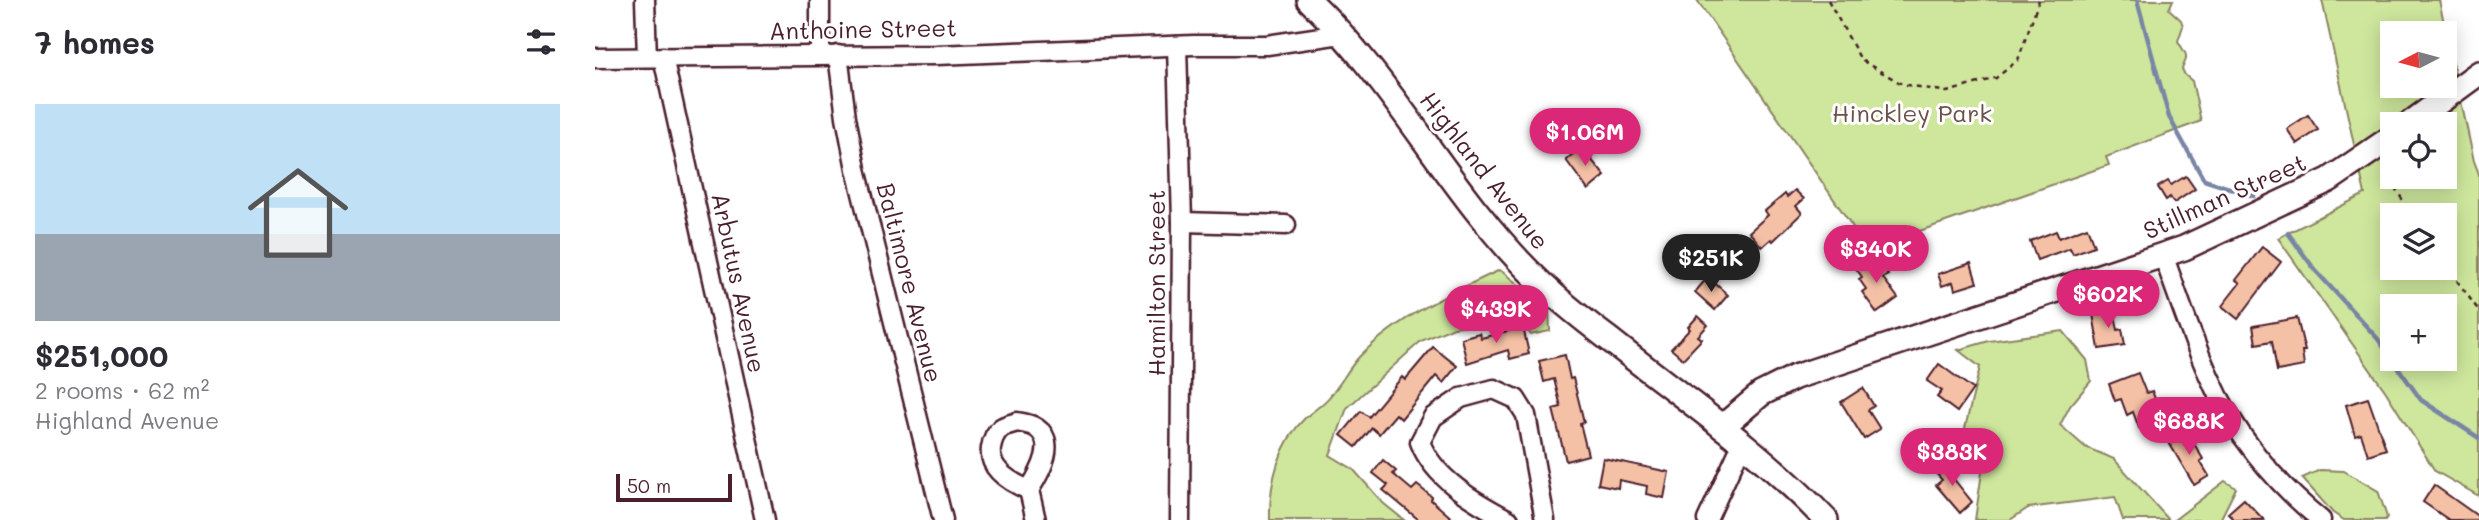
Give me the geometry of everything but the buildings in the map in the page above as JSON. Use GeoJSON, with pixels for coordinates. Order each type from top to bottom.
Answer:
{"type":"FeatureCollection","features":[{"type":"Feature","properties":{"kind":"street","name":"Arbutus Avenue"},"geometry":{"type":"LineString","coordinates":[[645,0],[655,57],[765,520]]}},
{"type":"Feature","properties":{"kind":"street","name":"Baltimore Avenue"},"geometry":{"type":"LineString","coordinates":[[820,0],[829,55],[943,520]]}},
{"type":"Feature","properties":{"kind":"street","name":"Highland Avenue"},"geometry":{"type":"LineString","coordinates":[[1309,0],[1376,75],[1487,226],[1537,280],[1722,427],[1786,481],[1826,520]]}},
{"type":"Feature","properties":{"kind":"street","name":"Anthoine Street"},"geometry":{"type":"LineString","coordinates":[[595,58],[936,55],[1285,44],[1341,34]]}},
{"type":"Feature","properties":{"kind":"street","name":"Hamilton Street"},"geometry":{"type":"LineString","coordinates":[[1177,46],[1182,222],[1180,520]]}},
{"type":"Feature","properties":{"kind":"street"},"geometry":{"type":"LineString","coordinates":[[2425,112],[2479,73]]}},
{"type":"Feature","properties":{"kind":"street","name":"Stillman Street"},"geometry":{"type":"LineString","coordinates":[[1722,427],[1761,394],[1795,377],[2184,248],[2329,180],[2380,145]]}},
{"type":"Feature","properties":{"kind":"street"},"geometry":{"type":"LineString","coordinates":[[1182,222],[1286,225]]}},
{"type":"Feature","properties":{"kind":"street"},"geometry":{"type":"LineString","coordinates":[[2163,255],[2199,353],[2229,415],[2253,450],[2274,474],[2321,520]]}},
{"type":"Feature","properties":{"kind":"street"},"geometry":{"type":"LineString","coordinates":[[1509,520],[1482,506],[1453,485],[1426,459],[1420,442],[1433,418],[1461,398],[1494,389],[1516,399],[1526,415],[1545,520]]}},
{"type":"Feature","properties":{"kind":"street"},"geometry":{"type":"LineString","coordinates":[[1707,520],[1742,444]]}},
{"type":"Feature","properties":{"kind":"street"},"geometry":{"type":"LineString","coordinates":[[1029,490],[1036,520]]}},
{"type":"Feature","properties":{"kind":"path"},"geometry":{"type":"LineString","coordinates":[[1828,0],[1861,60],[1902,84],[1947,92],[1996,78],[2018,60],[2039,0]]}},
{"type":"Feature","properties":{"kind":"path"},"geometry":{"type":"LineString","coordinates":[[2457,280],[2479,311]]}},
{"type":"Feature","properties":{"kind":"green space","name":"Hinckley Park"},"geometry":{"type":"Polygon","coordinates":[[[1697,0],[2173,0],[2169,9],[2181,20],[2183,26],[2178,41],[2186,56],[2182,69],[2192,81],[2201,121],[2106,157],[2109,165],[1868,249],[1697,0]]]}},
{"type":"Feature","properties":{"kind":"green space"},"geometry":{"type":"Polygon","coordinates":[[[2322,0],[2439,0],[2444,21],[2380,21],[2380,98],[2457,98],[2457,83],[2479,174],[2479,496],[2435,471],[2386,392],[2278,238],[2365,194],[2322,0]]]}},
{"type":"Feature","properties":{"kind":"green space"},"geometry":{"type":"Polygon","coordinates":[[[1500,270],[1549,309],[1550,331],[1531,335],[1518,318],[1454,327],[1421,341],[1347,408],[1330,455],[1353,469],[1383,503],[1404,520],[1270,520],[1271,492],[1282,451],[1297,427],[1328,399],[1359,357],[1408,318],[1500,270]]]}},
{"type":"Feature","properties":{"kind":"green space"},"geometry":{"type":"Polygon","coordinates":[[[2063,331],[2087,360],[2091,381],[2070,406],[2060,425],[2085,447],[2114,459],[2169,520],[2123,520],[2115,497],[2028,508],[2010,520],[1975,520],[1982,472],[1965,428],[1980,367],[1958,350],[1989,341],[2063,331]]]}},
{"type":"Feature","properties":{"kind":"green space"},"geometry":{"type":"Polygon","coordinates":[[[2320,470],[2344,471],[2378,491],[2387,517],[2385,520],[2344,520],[2333,513],[2302,478],[2320,470]]]}},
{"type":"Feature","properties":{"kind":"green space"},"geometry":{"type":"Polygon","coordinates":[[[2225,481],[2236,488],[2220,520],[2174,520],[2225,481]]]}},
{"type":"Feature","properties":{"kind":"waterway"},"geometry":{"type":"LineString","coordinates":[[2137,0],[2169,117],[2204,180],[2254,196]]}},
{"type":"Feature","properties":{"kind":"waterway"},"geometry":{"type":"LineString","coordinates":[[2288,233],[2315,270],[2378,339],[2421,400],[2479,438]]}}]}
